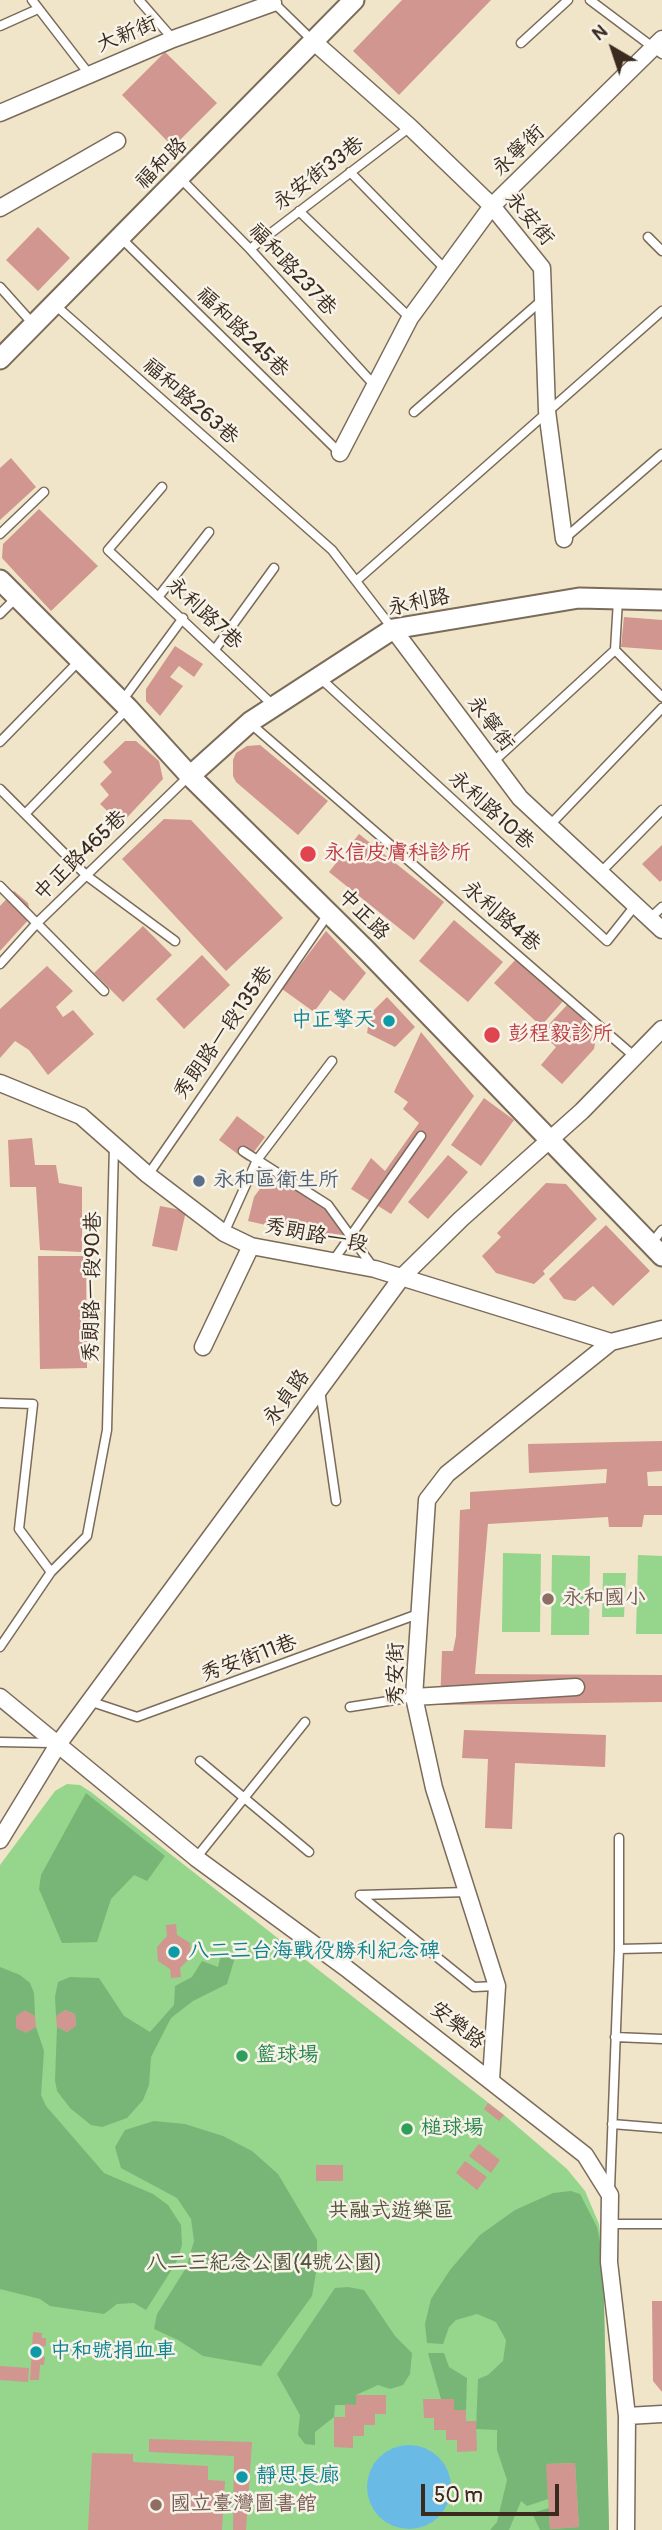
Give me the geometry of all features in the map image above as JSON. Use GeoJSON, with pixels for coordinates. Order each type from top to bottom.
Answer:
{"type":"FeatureCollection","features":[{"type":"Feature","properties":{"kind":"street","name":"福和路"},"geometry":{"type":"LineString","coordinates":[[0,359],[181,179],[354,0]]}},
{"type":"Feature","properties":{"kind":"street","name":"大新街"},"geometry":{"type":"LineString","coordinates":[[0,113],[173,39],[272,1]]}},
{"type":"Feature","properties":{"kind":"street","name":"永安街"},"geometry":{"type":"LineString","coordinates":[[313,41],[410,127],[492,206],[542,268],[547,411],[564,539]]}},
{"type":"Feature","properties":{"kind":"street","name":"永寧街"},"geometry":{"type":"LineString","coordinates":[[340,453],[410,318],[447,272],[492,206],[659,47]]}},
{"type":"Feature","properties":{"kind":"street"},"geometry":{"type":"LineString","coordinates":[[0,208],[117,141]]}},
{"type":"Feature","properties":{"kind":"street","name":"中正路"},"geometry":{"type":"LineString","coordinates":[[0,580],[549,1140],[658,1243]]}},
{"type":"Feature","properties":{"kind":"street","name":"永利路"},"geometry":{"type":"LineString","coordinates":[[190,776],[250,722],[393,629],[579,598],[662,600]]}},
{"type":"Feature","properties":{"kind":"street","name":"永寧街"},"geometry":{"type":"LineString","coordinates":[[393,629],[520,798],[634,907],[662,930]]}},
{"type":"Feature","properties":{"kind":"street","name":"永貞路"},"geometry":{"type":"LineString","coordinates":[[0,1840],[59,1743],[89,1701],[402,1278],[461,1219],[659,1037]]}},
{"type":"Feature","properties":{"kind":"street","name":"秀朗路一段"},"geometry":{"type":"LineString","coordinates":[[0,1083],[64,1106],[81,1115],[148,1175],[224,1233],[251,1246],[375,1269],[611,1342]]}},
{"type":"Feature","properties":{"kind":"street"},"geometry":{"type":"LineString","coordinates":[[203,1348],[251,1246]]}},
{"type":"Feature","properties":{"kind":"street"},"geometry":{"type":"LineString","coordinates":[[611,1342],[662,1329]]}},
{"type":"Feature","properties":{"kind":"street","name":"秀安街"},"geometry":{"type":"LineString","coordinates":[[491,2080],[497,1986],[434,1788],[414,1697],[426,1500],[447,1474],[611,1342]]}},
{"type":"Feature","properties":{"kind":"street"},"geometry":{"type":"LineString","coordinates":[[414,1697],[576,1688]]}},
{"type":"Feature","properties":{"kind":"street","name":"安樂路"},"geometry":{"type":"LineString","coordinates":[[0,1697],[196,1858],[491,2080],[585,2155],[610,2195]]}},
{"type":"Feature","properties":{"kind":"street"},"geometry":{"type":"LineString","coordinates":[[610,2195],[609,2262],[627,2416],[626,2530]]}},
{"type":"Feature","properties":{"kind":"street"},"geometry":{"type":"LineString","coordinates":[[627,2416],[662,2414]]}},
{"type":"Feature","properties":{"kind":"lane"},"geometry":{"type":"LineString","coordinates":[[32,0],[89,74]]}},
{"type":"Feature","properties":{"kind":"lane"},"geometry":{"type":"LineString","coordinates":[[139,0],[173,39]]}},
{"type":"Feature","properties":{"kind":"lane"},"geometry":{"type":"LineString","coordinates":[[521,43],[568,0]]}},
{"type":"Feature","properties":{"kind":"lane"},"geometry":{"type":"LineString","coordinates":[[590,0],[659,47]]}},
{"type":"Feature","properties":{"kind":"lane"},"geometry":{"type":"LineString","coordinates":[[272,1],[313,41]]}},
{"type":"Feature","properties":{"kind":"lane"},"geometry":{"type":"LineString","coordinates":[[0,26],[38,9]]}},
{"type":"Feature","properties":{"kind":"lane","name":"永安街33巷"},"geometry":{"type":"LineString","coordinates":[[250,249],[410,127]]}},
{"type":"Feature","properties":{"kind":"lane"},"geometry":{"type":"LineString","coordinates":[[350,172],[447,272]]}},
{"type":"Feature","properties":{"kind":"lane","name":"福和路237巷"},"geometry":{"type":"LineString","coordinates":[[181,179],[250,249],[376,387]]}},
{"type":"Feature","properties":{"kind":"lane"},"geometry":{"type":"LineString","coordinates":[[299,211],[410,318]]}},
{"type":"Feature","properties":{"kind":"lane","name":"福和路245巷"},"geometry":{"type":"LineString","coordinates":[[120,237],[340,453]]}},
{"type":"Feature","properties":{"kind":"lane"},"geometry":{"type":"LineString","coordinates":[[648,237],[662,251]]}},
{"type":"Feature","properties":{"kind":"lane"},"geometry":{"type":"LineString","coordinates":[[0,287],[34,325]]}},
{"type":"Feature","properties":{"kind":"lane"},"geometry":{"type":"LineString","coordinates":[[414,412],[544,299]]}},
{"type":"Feature","properties":{"kind":"lane","name":"福和路263巷"},"geometry":{"type":"LineString","coordinates":[[54,304],[303,525]]}},
{"type":"Feature","properties":{"kind":"lane"},"geometry":{"type":"LineString","coordinates":[[356,581],[662,311]]}},
{"type":"Feature","properties":{"kind":"lane"},"geometry":{"type":"LineString","coordinates":[[564,539],[662,454]]}},
{"type":"Feature","properties":{"kind":"lane","name":"永利路7巷"},"geometry":{"type":"LineString","coordinates":[[162,487],[108,550],[216,648],[274,706]]}},
{"type":"Feature","properties":{"kind":"lane"},"geometry":{"type":"LineString","coordinates":[[0,534],[44,492]]}},
{"type":"Feature","properties":{"kind":"lane","name":"永寧街"},"geometry":{"type":"LineString","coordinates":[[303,525],[332,550],[393,629]]}},
{"type":"Feature","properties":{"kind":"lane"},"geometry":{"type":"LineString","coordinates":[[159,596],[209,532]]}},
{"type":"Feature","properties":{"kind":"lane"},"geometry":{"type":"LineString","coordinates":[[216,648],[274,568]]}},
{"type":"Feature","properties":{"kind":"lane"},"geometry":{"type":"LineString","coordinates":[[0,614],[17,597]]}},
{"type":"Feature","properties":{"kind":"lane"},"geometry":{"type":"LineString","coordinates":[[493,762],[615,650],[618,599]]}},
{"type":"Feature","properties":{"kind":"lane"},"geometry":{"type":"LineString","coordinates":[[25,814],[125,705],[163,643],[183,618]]}},
{"type":"Feature","properties":{"kind":"lane"},"geometry":{"type":"LineString","coordinates":[[615,650],[662,696]]}},
{"type":"Feature","properties":{"kind":"lane"},"geometry":{"type":"LineString","coordinates":[[0,742],[80,660]]}},
{"type":"Feature","properties":{"kind":"lane","name":"永利路10巷"},"geometry":{"type":"LineString","coordinates":[[318,677],[607,941],[634,907]]}},
{"type":"Feature","properties":{"kind":"lane"},"geometry":{"type":"LineString","coordinates":[[549,825],[662,708]]}},
{"type":"Feature","properties":{"kind":"lane","name":"永利路4巷"},"geometry":{"type":"LineString","coordinates":[[250,722],[635,1057]]}},
{"type":"Feature","properties":{"kind":"lane","name":"中正路465巷"},"geometry":{"type":"LineString","coordinates":[[0,964],[37,923],[190,776]]}},
{"type":"Feature","properties":{"kind":"lane"},"geometry":{"type":"LineString","coordinates":[[0,789],[87,876],[176,941]]}},
{"type":"Feature","properties":{"kind":"lane"},"geometry":{"type":"LineString","coordinates":[[599,874],[662,810]]}},
{"type":"Feature","properties":{"kind":"lane"},"geometry":{"type":"LineString","coordinates":[[0,886],[104,991]]}},
{"type":"Feature","properties":{"kind":"lane"},"geometry":{"type":"LineString","coordinates":[[648,920],[662,907]]}},
{"type":"Feature","properties":{"kind":"lane","name":"秀朗路一段135巷"},"geometry":{"type":"LineString","coordinates":[[148,1175],[329,913]]}},
{"type":"Feature","properties":{"kind":"lane"},"geometry":{"type":"LineString","coordinates":[[224,1233],[257,1160],[332,1061]]}},
{"type":"Feature","properties":{"kind":"lane"},"geometry":{"type":"LineString","coordinates":[[333,1261],[421,1136]]}},
{"type":"Feature","properties":{"kind":"lane","name":"秀朗路一段90巷"},"geometry":{"type":"LineString","coordinates":[[0,1647],[51,1572],[87,1536],[107,1430],[114,1145]]}},
{"type":"Feature","properties":{"kind":"lane"},"geometry":{"type":"LineString","coordinates":[[243,1151],[328,1205],[375,1269]]}},
{"type":"Feature","properties":{"kind":"lane"},"geometry":{"type":"LineString","coordinates":[[320,1389],[336,1501]]}},
{"type":"Feature","properties":{"kind":"lane"},"geometry":{"type":"LineString","coordinates":[[0,1403],[33,1404],[19,1529],[51,1572]]}},
{"type":"Feature","properties":{"kind":"lane","name":"秀安街11巷"},"geometry":{"type":"LineString","coordinates":[[89,1701],[137,1717],[419,1614]]}},
{"type":"Feature","properties":{"kind":"lane"},"geometry":{"type":"LineString","coordinates":[[350,1707],[414,1697]]}},
{"type":"Feature","properties":{"kind":"lane"},"geometry":{"type":"LineString","coordinates":[[196,1858],[305,1722]]}},
{"type":"Feature","properties":{"kind":"lane"},"geometry":{"type":"LineString","coordinates":[[0,1742],[59,1743]]}},
{"type":"Feature","properties":{"kind":"lane"},"geometry":{"type":"LineString","coordinates":[[200,1761],[309,1852]]}},
{"type":"Feature","properties":{"kind":"lane"},"geometry":{"type":"LineString","coordinates":[[610,2195],[619,1949],[619,1838]]}},
{"type":"Feature","properties":{"kind":"lane"},"geometry":{"type":"LineString","coordinates":[[467,1892],[360,1895],[474,1987],[497,1986]]}},
{"type":"Feature","properties":{"kind":"lane"},"geometry":{"type":"LineString","coordinates":[[619,1949],[662,1948]]}},
{"type":"Feature","properties":{"kind":"lane"},"geometry":{"type":"LineString","coordinates":[[615,2037],[662,2039]]}},
{"type":"Feature","properties":{"kind":"lane"},"geometry":{"type":"LineString","coordinates":[[612,2124],[662,2128]]}},
{"type":"Feature","properties":{"kind":"lane"},"geometry":{"type":"LineString","coordinates":[[608,2224],[662,2224]]}},
{"type":"Feature","properties":{"kind":"green space"},"geometry":{"type":"Polygon","coordinates":[[[503,1553],[541,1554],[540,1632],[502,1632],[503,1553]]]}},
{"type":"Feature","properties":{"kind":"green space"},"geometry":{"type":"Polygon","coordinates":[[[552,1555],[590,1556],[589,1635],[551,1635],[552,1555]]]}},
{"type":"Feature","properties":{"kind":"green space"},"geometry":{"type":"Polygon","coordinates":[[[638,1555],[662,1556],[662,1634],[636,1634],[638,1555]]]}},
{"type":"Feature","properties":{"kind":"green space"},"geometry":{"type":"Polygon","coordinates":[[[603,1573],[626,1573],[624,1617],[602,1617],[603,1573]]]}},
{"type":"Feature","properties":{"kind":"green space","name":"八二三紀念公園(4號公園)"},"geometry":{"type":"Polygon","coordinates":[[[67,1784],[80,1785],[91,1792],[504,2115],[567,2169],[585,2191],[599,2224],[603,2258],[609,2530],[0,2530],[0,1865],[55,1791],[67,1784]]]}},
{"type":"Feature","properties":{"kind":"green space"},"geometry":{"type":"Polygon","coordinates":[[[86,1793],[165,1856],[147,1881],[134,1875],[111,1899],[97,1942],[62,1943],[39,1889],[41,1875],[86,1793]]]}},
{"type":"Feature","properties":{"kind":"green space"},"geometry":{"type":"Polygon","coordinates":[[[221,1954],[236,1954],[227,1984],[193,2001],[171,2018],[151,2057],[149,2085],[143,2100],[127,2118],[102,2127],[91,2125],[70,2108],[57,2091],[55,2080],[57,2027],[67,2032],[76,2025],[75,2014],[65,2010],[56,2016],[55,1997],[58,1982],[70,1977],[99,1978],[124,2016],[150,2032],[174,2005],[175,1986],[192,1977],[202,1961],[218,1967],[221,1954]]]}},
{"type":"Feature","properties":{"kind":"green space"},"geometry":{"type":"Polygon","coordinates":[[[0,1967],[20,1975],[30,1983],[34,1993],[35,2016],[25,2011],[16,2017],[16,2028],[36,2027],[44,2051],[41,2095],[46,2106],[104,2173],[153,2194],[168,2205],[181,2225],[182,2245],[176,2263],[146,2310],[134,2303],[117,2304],[104,2314],[50,2306],[40,2299],[0,2289],[0,1967]]]}},
{"type":"Feature","properties":{"kind":"green space"},"geometry":{"type":"Polygon","coordinates":[[[154,2121],[185,2124],[223,2136],[252,2151],[278,2174],[317,2240],[317,2267],[312,2296],[261,2366],[203,2356],[154,2329],[157,2314],[186,2268],[194,2241],[191,2219],[177,2198],[121,2168],[115,2147],[125,2130],[154,2121]]]}},
{"type":"Feature","properties":{"kind":"green space"},"geometry":{"type":"Polygon","coordinates":[[[571,2191],[580,2194],[597,2227],[603,2258],[609,2530],[540,2530],[532,2513],[549,2508],[550,2529],[579,2527],[575,2463],[547,2464],[548,2499],[527,2506],[521,2501],[509,2530],[490,2530],[497,2522],[507,2480],[497,2450],[497,2430],[476,2429],[478,2379],[488,2375],[503,2361],[506,2340],[496,2322],[477,2314],[456,2320],[449,2327],[443,2344],[427,2343],[425,2324],[431,2299],[450,2270],[480,2235],[515,2210],[553,2193],[571,2191]]]}},
{"type":"Feature","properties":{"kind":"green space"},"geometry":{"type":"Polygon","coordinates":[[[335,2288],[364,2290],[395,2336],[412,2353],[410,2374],[403,2385],[390,2389],[378,2385],[356,2395],[356,2405],[335,2405],[334,2417],[315,2432],[315,2445],[305,2444],[298,2435],[300,2415],[277,2374],[335,2288]]]}},
{"type":"Feature","properties":{"kind":"green space"},"geometry":{"type":"Polygon","coordinates":[[[428,2353],[444,2353],[449,2367],[467,2378],[466,2410],[454,2410],[453,2399],[441,2399],[428,2353]]]}},
{"type":"Feature","properties":{"kind":"water"},"geometry":{"type":"Polygon","coordinates":[[[409,2445],[425,2448],[439,2457],[448,2471],[451,2487],[448,2503],[439,2517],[425,2526],[409,2529],[393,2526],[379,2517],[370,2503],[367,2487],[370,2471],[379,2457],[393,2448],[409,2445]]]}},
{"type":"Feature","properties":{"kind":"building"},"geometry":{"type":"Polygon","coordinates":[[[402,0],[491,0],[399,95],[353,51],[402,0]]]}},
{"type":"Feature","properties":{"kind":"building"},"geometry":{"type":"Polygon","coordinates":[[[165,52],[217,103],[173,147],[122,95],[165,52]]]}},
{"type":"Feature","properties":{"kind":"building"},"geometry":{"type":"Polygon","coordinates":[[[38,227],[70,258],[38,291],[6,260],[38,227]]]}},
{"type":"Feature","properties":{"kind":"building"},"geometry":{"type":"Polygon","coordinates":[[[11,458],[36,487],[0,520],[0,468],[11,458]]]}},
{"type":"Feature","properties":{"kind":"building"},"geometry":{"type":"Polygon","coordinates":[[[39,509],[98,566],[51,611],[2,558],[3,544],[39,509]]]}},
{"type":"Feature","properties":{"kind":"building"},"geometry":{"type":"Polygon","coordinates":[[[624,617],[662,620],[662,650],[621,647],[624,617]]]}},
{"type":"Feature","properties":{"kind":"building"},"geometry":{"type":"Polygon","coordinates":[[[175,646],[203,664],[194,677],[179,666],[170,677],[183,686],[160,716],[146,701],[146,689],[175,646]]]}},
{"type":"Feature","properties":{"kind":"building"},"geometry":{"type":"Polygon","coordinates":[[[125,741],[136,741],[159,761],[163,779],[121,824],[100,804],[109,795],[100,784],[112,772],[103,762],[125,741]]]}},
{"type":"Feature","properties":{"kind":"building"},"geometry":{"type":"Polygon","coordinates":[[[260,745],[328,801],[298,835],[236,782],[233,776],[236,753],[247,746],[260,745]]]}},
{"type":"Feature","properties":{"kind":"building"},"geometry":{"type":"Polygon","coordinates":[[[164,819],[191,820],[283,918],[226,971],[122,859],[164,819]]]}},
{"type":"Feature","properties":{"kind":"building"},"geometry":{"type":"Polygon","coordinates":[[[359,834],[444,902],[414,940],[329,872],[359,834]]]}},
{"type":"Feature","properties":{"kind":"building"},"geometry":{"type":"Polygon","coordinates":[[[662,845],[662,880],[660,882],[642,864],[662,845]]]}},
{"type":"Feature","properties":{"kind":"building"},"geometry":{"type":"Polygon","coordinates":[[[14,891],[28,903],[31,917],[0,951],[0,906],[14,891]]]}},
{"type":"Feature","properties":{"kind":"building"},"geometry":{"type":"Polygon","coordinates":[[[454,920],[503,962],[468,1002],[419,961],[454,920]]]}},
{"type":"Feature","properties":{"kind":"building"},"geometry":{"type":"Polygon","coordinates":[[[143,926],[172,955],[123,1002],[94,973],[143,926]]]}},
{"type":"Feature","properties":{"kind":"building"},"geometry":{"type":"Polygon","coordinates":[[[326,931],[366,973],[344,1001],[330,990],[314,1012],[282,989],[326,931]]]}},
{"type":"Feature","properties":{"kind":"building"},"geometry":{"type":"Polygon","coordinates":[[[202,955],[230,985],[184,1029],[156,999],[202,955]]]}},
{"type":"Feature","properties":{"kind":"building"},"geometry":{"type":"Polygon","coordinates":[[[517,958],[564,1000],[541,1026],[494,983],[517,958]]]}},
{"type":"Feature","properties":{"kind":"building"},"geometry":{"type":"Polygon","coordinates":[[[47,966],[73,991],[56,1007],[63,1017],[73,1010],[94,1034],[48,1075],[29,1050],[15,1041],[0,1058],[0,1009],[47,966]]]}},
{"type":"Feature","properties":{"kind":"building","name":"中正擎天"},"geometry":{"type":"Polygon","coordinates":[[[387,997],[415,1027],[395,1047],[367,1033],[370,1014],[387,997]]]}},
{"type":"Feature","properties":{"kind":"building"},"geometry":{"type":"Polygon","coordinates":[[[567,1005],[597,1031],[594,1049],[562,1084],[541,1065],[556,1047],[541,1033],[567,1005]]]}},
{"type":"Feature","properties":{"kind":"building"},"geometry":{"type":"Polygon","coordinates":[[[421,1032],[474,1096],[391,1214],[351,1189],[371,1158],[385,1171],[419,1123],[403,1109],[408,1102],[394,1092],[421,1032]]]}},
{"type":"Feature","properties":{"kind":"building"},"geometry":{"type":"Polygon","coordinates":[[[484,1098],[514,1120],[481,1166],[451,1145],[484,1098]]]}},
{"type":"Feature","properties":{"kind":"building"},"geometry":{"type":"Polygon","coordinates":[[[237,1116],[265,1137],[247,1161],[219,1140],[237,1116]]]}},
{"type":"Feature","properties":{"kind":"building"},"geometry":{"type":"Polygon","coordinates":[[[32,1138],[35,1165],[56,1165],[59,1183],[82,1187],[82,1252],[40,1250],[36,1187],[10,1187],[8,1140],[32,1138]]]}},
{"type":"Feature","properties":{"kind":"building"},"geometry":{"type":"Polygon","coordinates":[[[448,1155],[468,1172],[428,1219],[408,1202],[448,1155]]]}},
{"type":"Feature","properties":{"kind":"building"},"geometry":{"type":"Polygon","coordinates":[[[273,1171],[295,1175],[293,1181],[309,1186],[345,1220],[342,1242],[248,1221],[254,1197],[273,1171]]]}},
{"type":"Feature","properties":{"kind":"building"},"geometry":{"type":"Polygon","coordinates":[[[546,1183],[566,1184],[597,1219],[543,1271],[545,1274],[534,1284],[496,1273],[482,1256],[501,1237],[497,1233],[546,1183]]]}},
{"type":"Feature","properties":{"kind":"building"},"geometry":{"type":"Polygon","coordinates":[[[160,1206],[186,1211],[177,1251],[152,1246],[160,1206]]]}},
{"type":"Feature","properties":{"kind":"building"},"geometry":{"type":"Polygon","coordinates":[[[606,1225],[650,1271],[613,1306],[593,1286],[575,1301],[564,1299],[549,1279],[606,1225]]]}},
{"type":"Feature","properties":{"kind":"building"},"geometry":{"type":"Polygon","coordinates":[[[38,1256],[86,1256],[87,1368],[40,1369],[38,1256]]]}},
{"type":"Feature","properties":{"kind":"building"},"geometry":{"type":"Polygon","coordinates":[[[662,1441],[662,1471],[647,1472],[648,1486],[662,1486],[662,1515],[644,1515],[642,1527],[609,1527],[608,1517],[488,1524],[475,1674],[662,1675],[662,1702],[440,1705],[442,1651],[453,1651],[456,1636],[460,1510],[470,1509],[470,1492],[606,1483],[607,1469],[529,1473],[528,1444],[662,1441]]]}},
{"type":"Feature","properties":{"kind":"building"},"geometry":{"type":"Polygon","coordinates":[[[464,1730],[606,1735],[605,1767],[515,1763],[512,1829],[485,1828],[488,1759],[462,1758],[464,1730]]]}},
{"type":"Feature","properties":{"kind":"building","name":"八二三台海戰役勝利紀念碑"},"geometry":{"type":"Polygon","coordinates":[[[176,1924],[177,1935],[190,1943],[191,1957],[180,1968],[181,1977],[171,1978],[170,1969],[158,1961],[157,1947],[167,1936],[166,1925],[176,1924]]]}},
{"type":"Feature","properties":{"kind":"building"},"geometry":{"type":"Polygon","coordinates":[[[25,2010],[35,2016],[36,2027],[26,2033],[16,2028],[16,2016],[25,2010]]]}},
{"type":"Feature","properties":{"kind":"building"},"geometry":{"type":"Polygon","coordinates":[[[65,2010],[75,2014],[76,2026],[67,2032],[57,2027],[56,2016],[65,2010]]]}},
{"type":"Feature","properties":{"kind":"building"},"geometry":{"type":"Polygon","coordinates":[[[488,2103],[504,2115],[499,2121],[484,2109],[488,2103]]]}},
{"type":"Feature","properties":{"kind":"building"},"geometry":{"type":"Polygon","coordinates":[[[479,2144],[500,2160],[491,2173],[469,2156],[479,2144]]]}},
{"type":"Feature","properties":{"kind":"building"},"geometry":{"type":"Polygon","coordinates":[[[465,2161],[487,2177],[477,2190],[456,2173],[465,2161]]]}},
{"type":"Feature","properties":{"kind":"building"},"geometry":{"type":"Polygon","coordinates":[[[316,2165],[343,2165],[343,2181],[316,2181],[316,2165]]]}},
{"type":"Feature","properties":{"kind":"building"},"geometry":{"type":"Polygon","coordinates":[[[652,2301],[662,2301],[662,2392],[653,2381],[652,2301]]]}},
{"type":"Feature","properties":{"kind":"building","name":"中和號捐血車"},"geometry":{"type":"Polygon","coordinates":[[[33,2332],[42,2333],[42,2338],[46,2338],[46,2346],[41,2346],[41,2357],[45,2357],[44,2365],[40,2365],[39,2380],[30,2380],[33,2332]]]}},
{"type":"Feature","properties":{"kind":"building"},"geometry":{"type":"Polygon","coordinates":[[[0,2366],[29,2368],[28,2382],[0,2380],[0,2366]]]}},
{"type":"Feature","properties":{"kind":"building"},"geometry":{"type":"Polygon","coordinates":[[[356,2395],[386,2395],[386,2414],[375,2414],[375,2425],[364,2425],[364,2436],[353,2436],[353,2448],[334,2447],[334,2417],[345,2417],[345,2404],[356,2405],[356,2395]]]}},
{"type":"Feature","properties":{"kind":"building"},"geometry":{"type":"Polygon","coordinates":[[[423,2399],[454,2399],[454,2410],[466,2410],[466,2421],[476,2421],[477,2451],[457,2452],[457,2440],[446,2440],[446,2430],[434,2430],[434,2418],[424,2418],[423,2399]]]}},
{"type":"Feature","properties":{"kind":"building","name":"靜思長廊"},"geometry":{"type":"Polygon","coordinates":[[[149,2439],[252,2442],[246,2530],[233,2530],[234,2456],[149,2452],[149,2439]]]}},
{"type":"Feature","properties":{"kind":"building","name":"國立臺灣圖書館"},"geometry":{"type":"Polygon","coordinates":[[[92,2453],[133,2454],[133,2462],[208,2466],[208,2480],[225,2481],[222,2530],[88,2530],[92,2453]]]}},
{"type":"Feature","properties":{"kind":"building"},"geometry":{"type":"Polygon","coordinates":[[[575,2463],[579,2527],[550,2529],[546,2464],[575,2463]]]}},
{"type":"Feature","properties":{"kind":"place","name":"永信皮膚科診所"},"geometry":{"type":"Point","coordinates":[308,854]}},
{"type":"Feature","properties":{"kind":"place","name":"中正擎天"},"geometry":{"type":"Point","coordinates":[389,1021]}},
{"type":"Feature","properties":{"kind":"place","name":"彭程毅診所"},"geometry":{"type":"Point","coordinates":[492,1035]}},
{"type":"Feature","properties":{"kind":"place","name":"永和區衛生所"},"geometry":{"type":"Point","coordinates":[199,1181]}},
{"type":"Feature","properties":{"kind":"place","name":"永和國小"},"geometry":{"type":"Point","coordinates":[548,1599]}},
{"type":"Feature","properties":{"kind":"place","name":"八二三台海戰役勝利紀念碑"},"geometry":{"type":"Point","coordinates":[174,1952]}},
{"type":"Feature","properties":{"kind":"place","name":"籃球場"},"geometry":{"type":"Point","coordinates":[242,2056]}},
{"type":"Feature","properties":{"kind":"place","name":"槌球場"},"geometry":{"type":"Point","coordinates":[407,2129]}},
{"type":"Feature","properties":{"kind":"place","name":"中和號捐血車"},"geometry":{"type":"Point","coordinates":[36,2352]}},
{"type":"Feature","properties":{"kind":"place","name":"靜思長廊"},"geometry":{"type":"Point","coordinates":[242,2477]}},
{"type":"Feature","properties":{"kind":"place","name":"國立臺灣圖書館"},"geometry":{"type":"Point","coordinates":[156,2505]}},
{"type":"Feature","properties":{"kind":"park label","name":"共融式遊樂區"},"geometry":{"type":"Point","coordinates":[391,2212]}}]}
